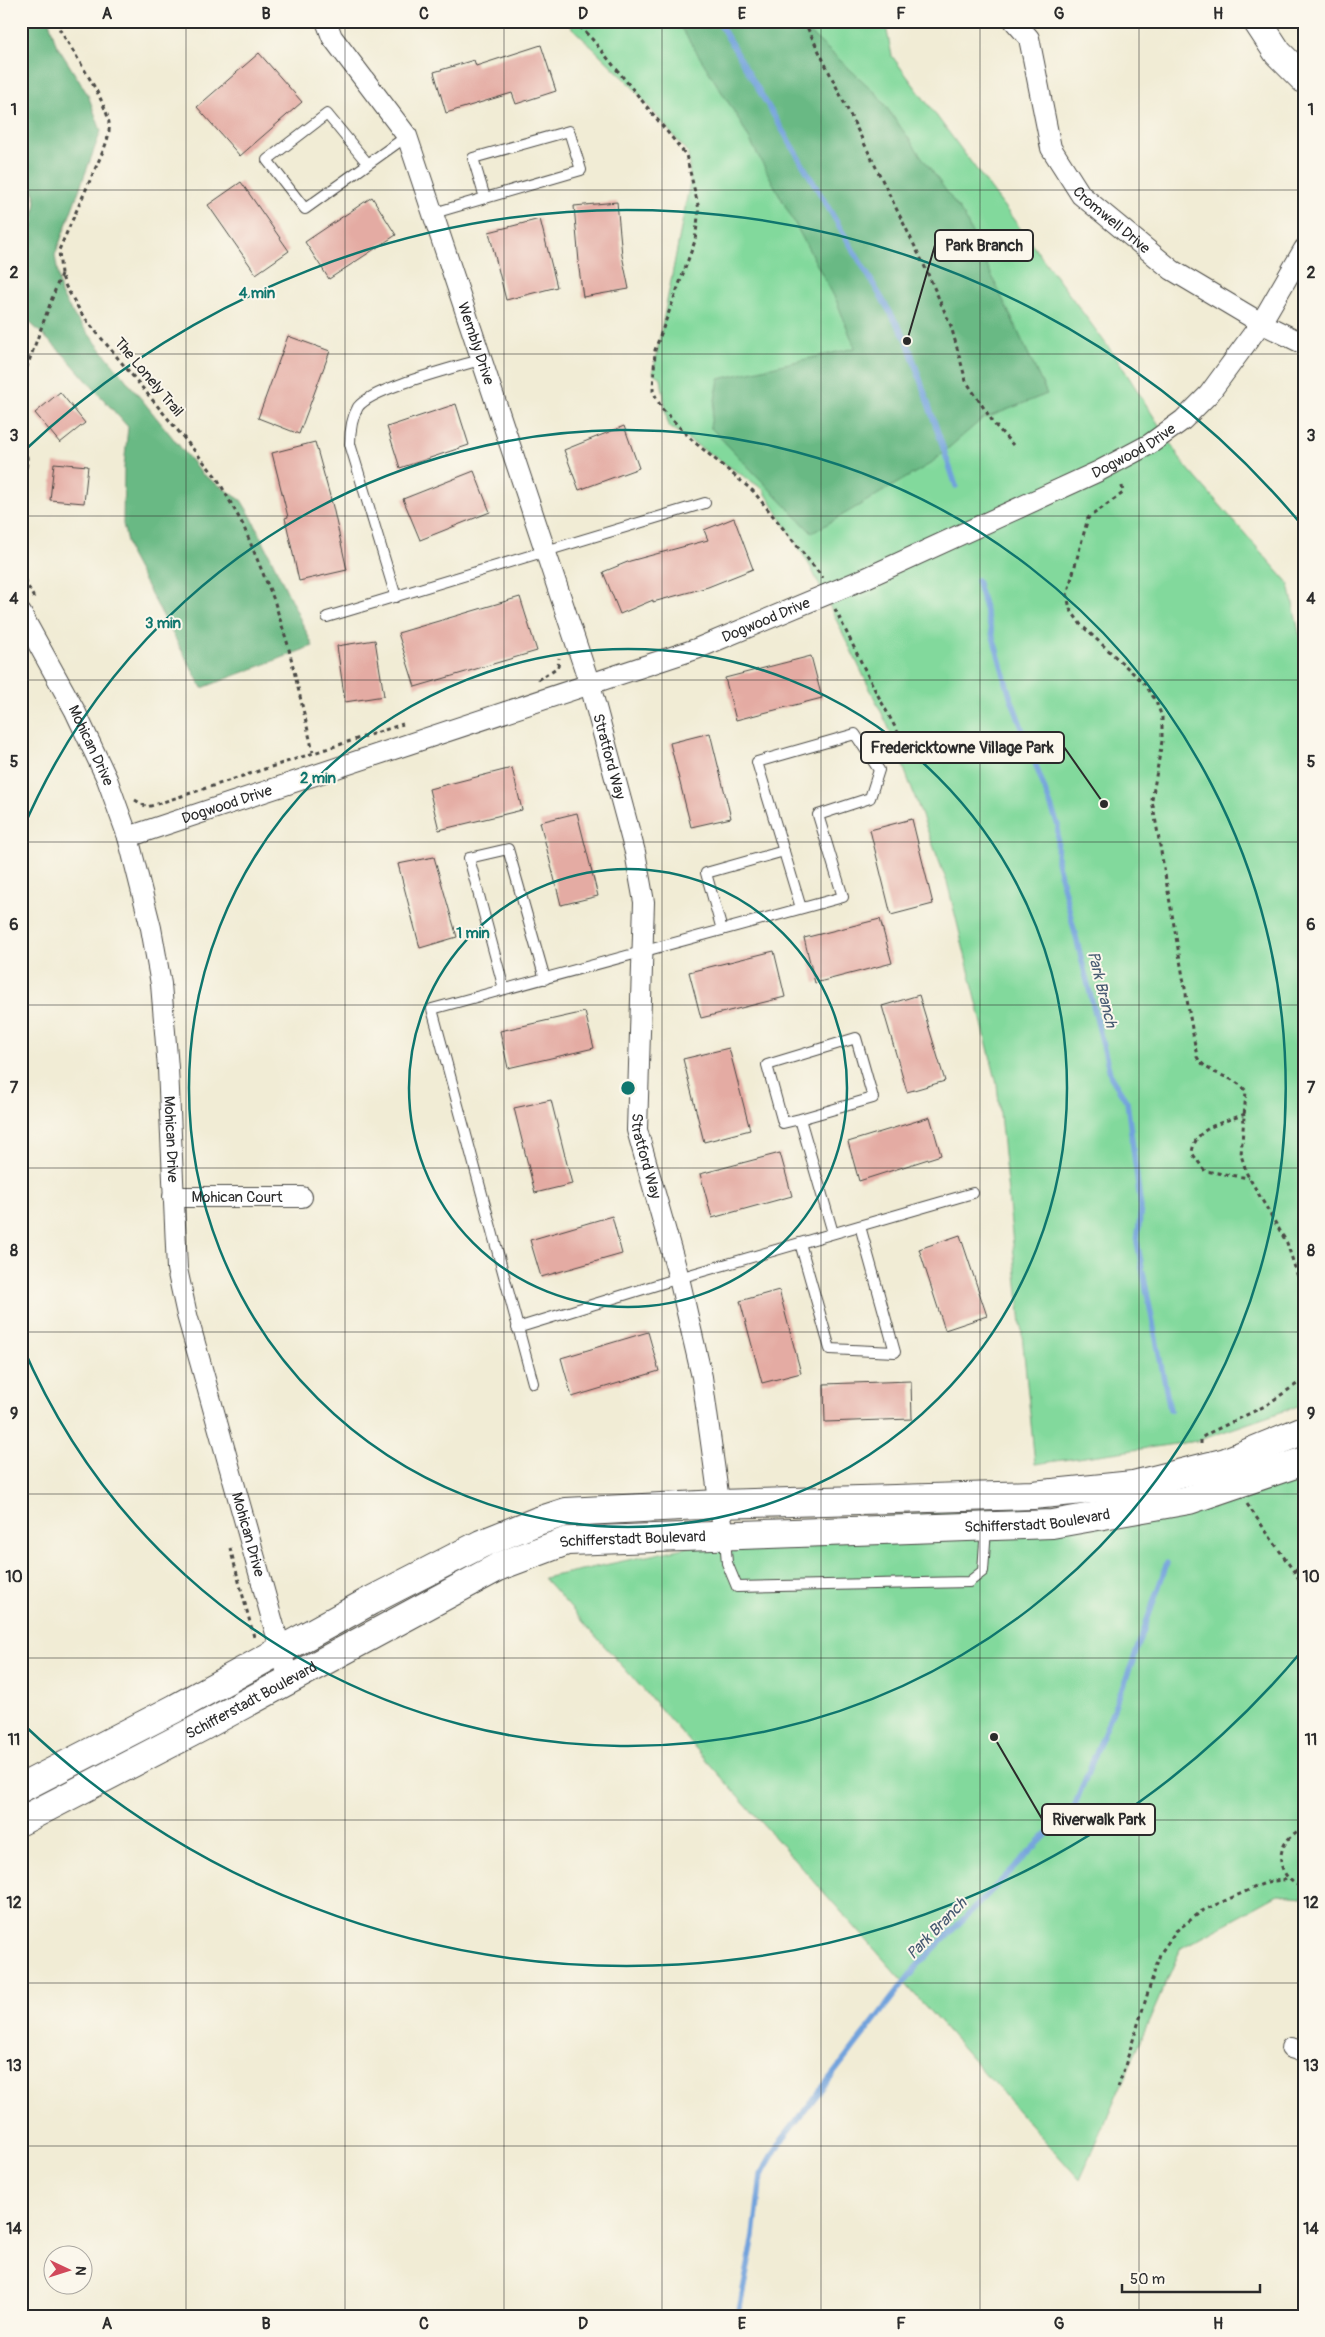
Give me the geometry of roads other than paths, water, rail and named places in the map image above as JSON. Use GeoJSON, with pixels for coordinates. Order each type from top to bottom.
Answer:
{"type":"FeatureCollection","features":[{"type":"Feature","properties":{"kind":"main road"},"geometry":{"type":"LineString","coordinates":[[1257,21],[1278,53],[1304,79]]}},
{"type":"Feature","properties":{"kind":"main road","name":"Schifferstadt Boulevard"},"geometry":{"type":"LineString","coordinates":[[21,1788],[473,1548],[538,1521],[566,1512],[719,1504],[1033,1495],[1133,1485],[1226,1462],[1304,1430]]}},
{"type":"Feature","properties":{"kind":"main road","name":"Schifferstadt Boulevard"},"geometry":{"type":"LineString","coordinates":[[21,1821],[500,1566],[567,1541],[612,1538],[724,1537],[1052,1524],[1189,1500],[1304,1461]]}},
{"type":"Feature","properties":{"kind":"street","name":"Wembly Drive"},"geometry":{"type":"LineString","coordinates":[[326,21],[332,37],[407,136],[483,359],[590,685]]}},
{"type":"Feature","properties":{"kind":"street","name":"Cromwell Drive"},"geometry":{"type":"LineString","coordinates":[[1014,21],[1029,38],[1052,148],[1081,195],[1172,270],[1261,323],[1304,344]]}},
{"type":"Feature","properties":{"kind":"street","name":"Dogwood Drive"},"geometry":{"type":"LineString","coordinates":[[128,837],[696,649],[830,593],[1099,471],[1150,444],[1183,420],[1209,394],[1261,323],[1304,249]]}},
{"type":"Feature","properties":{"kind":"street","name":"Mohican Drive"},"geometry":{"type":"LineString","coordinates":[[30,610],[119,807],[151,928],[161,984],[168,1068],[177,1269],[187,1315],[279,1651],[289,1680]]}},
{"type":"Feature","properties":{"kind":"street","name":"Stratford Way"},"geometry":{"type":"LineString","coordinates":[[590,685],[635,852],[644,902],[637,1130],[679,1278],[702,1377],[724,1537]]}},
{"type":"Feature","properties":{"kind":"street","name":"Mohican Court"},"geometry":{"type":"LineString","coordinates":[[173,1197],[302,1197]]}},
{"type":"Feature","properties":{"kind":"lane"},"geometry":{"type":"LineString","coordinates":[[368,164],[327,114],[267,160],[305,209],[368,164],[407,136]]}},
{"type":"Feature","properties":{"kind":"lane"},"geometry":{"type":"LineString","coordinates":[[434,213],[581,170],[569,131],[473,158],[485,198]]}},
{"type":"Feature","properties":{"kind":"lane"},"geometry":{"type":"LineString","coordinates":[[396,597],[350,444],[350,426],[359,406],[376,393],[483,359]]}},
{"type":"Feature","properties":{"kind":"lane"},"geometry":{"type":"LineString","coordinates":[[327,617],[706,503]]}},
{"type":"Feature","properties":{"kind":"lane"},"geometry":{"type":"LineString","coordinates":[[533,1383],[516,1328],[432,1009],[843,897],[818,815],[870,798],[879,770],[855,734],[757,762],[801,908]]}},
{"type":"Feature","properties":{"kind":"lane"},"geometry":{"type":"LineString","coordinates":[[504,990],[469,858],[508,849],[545,979]]}},
{"type":"Feature","properties":{"kind":"lane"},"geometry":{"type":"LineString","coordinates":[[722,930],[706,873],[784,851]]}},
{"type":"Feature","properties":{"kind":"lane"},"geometry":{"type":"LineString","coordinates":[[856,1038],[873,1098],[800,1119],[783,1123],[767,1065],[856,1038]]}},
{"type":"Feature","properties":{"kind":"lane"},"geometry":{"type":"LineString","coordinates":[[800,1119],[833,1233]]}},
{"type":"Feature","properties":{"kind":"lane"},"geometry":{"type":"LineString","coordinates":[[516,1328],[679,1278],[974,1193]]}},
{"type":"Feature","properties":{"kind":"lane"},"geometry":{"type":"LineString","coordinates":[[800,1243],[830,1349],[895,1352],[860,1226]]}},
{"type":"Feature","properties":{"kind":"lane"},"geometry":{"type":"LineString","coordinates":[[724,1537],[727,1562],[737,1587],[970,1582],[983,1572],[986,1527]]}},
{"type":"Feature","properties":{"kind":"waterway","name":"Park Branch"},"geometry":{"type":"LineString","coordinates":[[718,21],[907,341],[956,486]]}},
{"type":"Feature","properties":{"kind":"waterway","name":"Park Branch"},"geometry":{"type":"LineString","coordinates":[[977,580],[1009,693],[1058,825],[1057,861],[1111,1077],[1127,1102],[1141,1208],[1137,1242],[1170,1410]]}},
{"type":"Feature","properties":{"kind":"waterway","name":"Park Branch"},"geometry":{"type":"LineString","coordinates":[[738,2316],[754,2236],[761,2175],[781,2141],[916,1967],[1074,1807],[1133,1661],[1167,1563]]}},
{"type":"Feature","properties":{"kind":"place","name":"Park Branch"},"geometry":{"type":"Point","coordinates":[907,341]}},
{"type":"Feature","properties":{"kind":"place","name":"Fredericktowne Village Park"},"geometry":{"type":"Point","coordinates":[1104,804]}},
{"type":"Feature","properties":{"kind":"place","name":"Riverwalk Park"},"geometry":{"type":"Point","coordinates":[994,1737]}}]}
